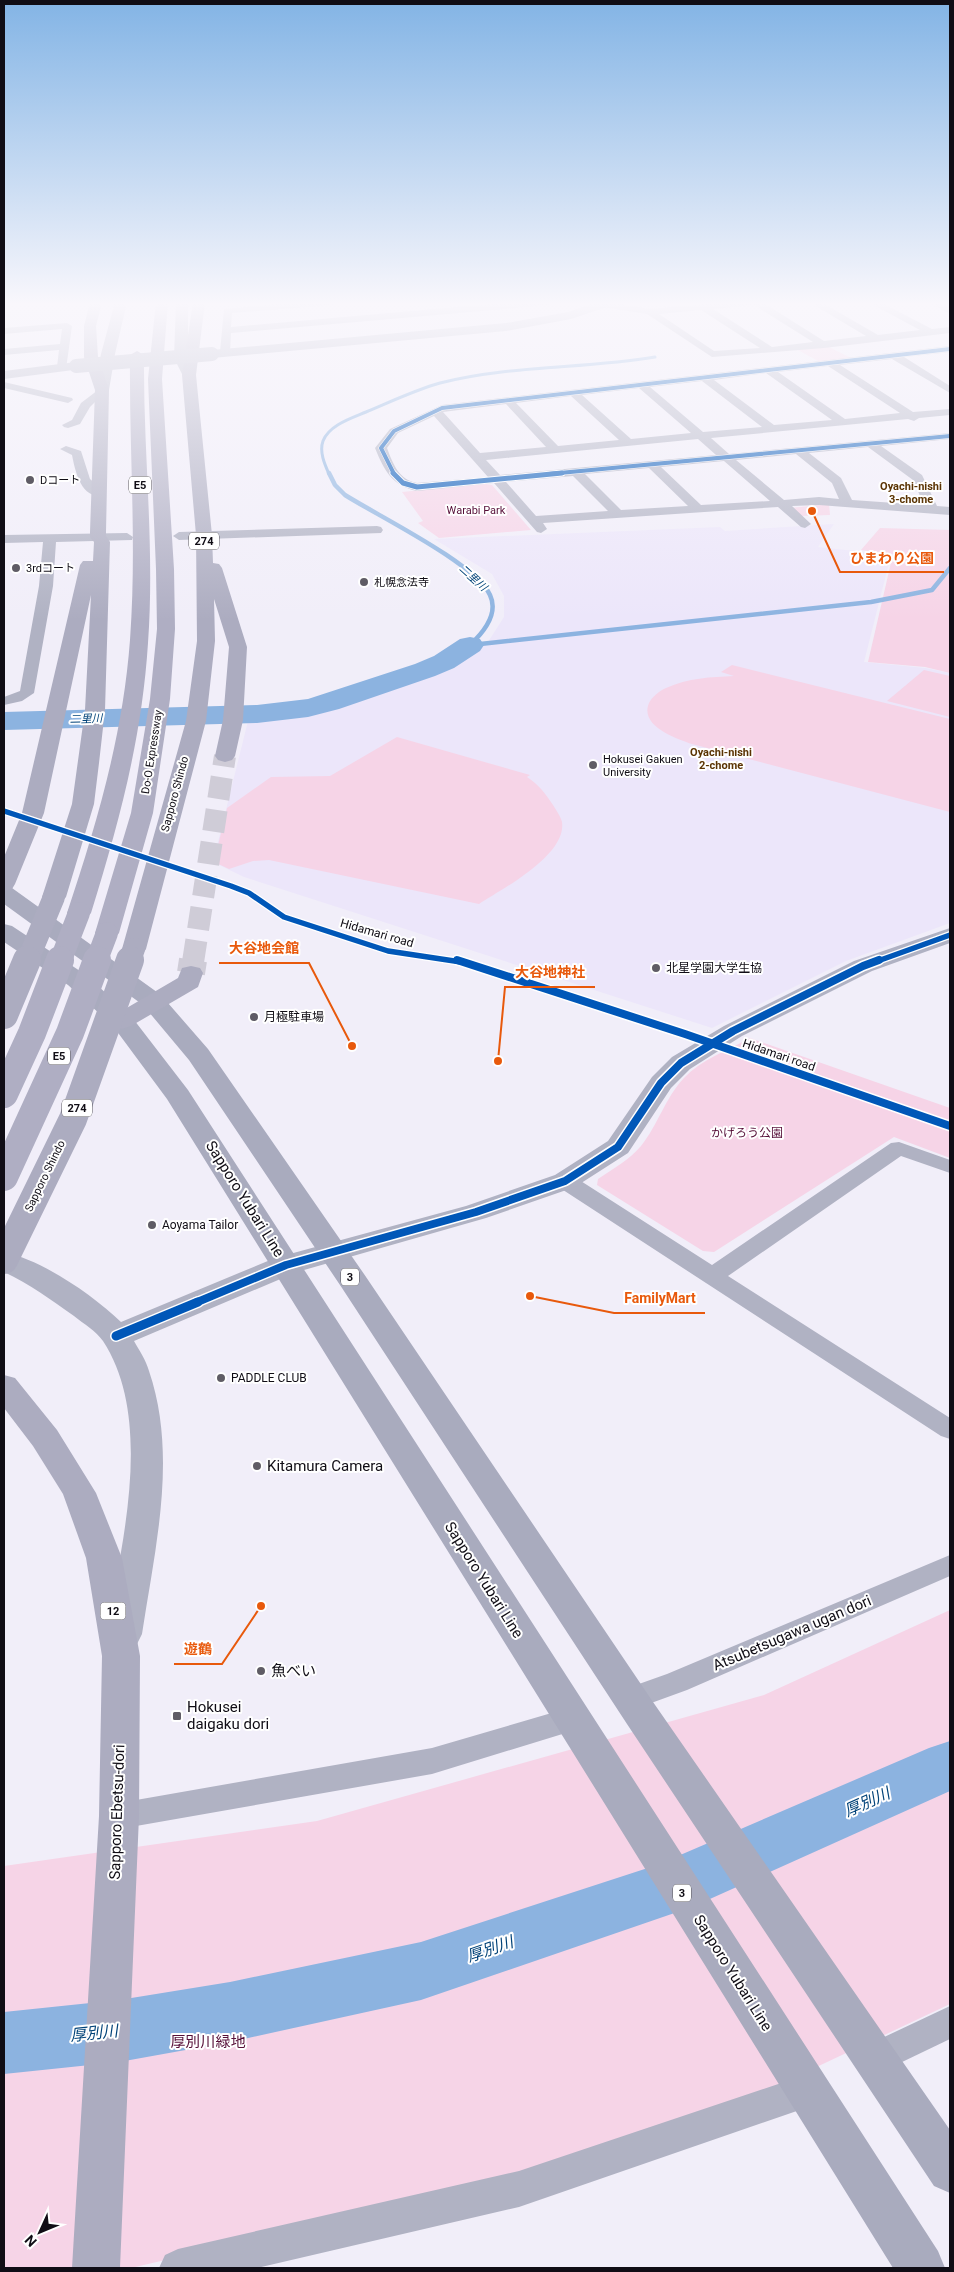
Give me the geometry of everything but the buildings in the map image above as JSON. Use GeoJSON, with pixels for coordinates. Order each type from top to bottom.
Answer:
{"type":"FeatureCollection","features":[{"type":"Feature","properties":{"kind":"highway"},"geometry":{"type":"LineString","coordinates":[[4,1016],[54,897],[83,804],[94,717],[102,542],[98,537],[101,408]]}},
{"type":"Feature","properties":{"kind":"highway","name":"E5"},"geometry":{"type":"LineString","coordinates":[[4,1094],[32,1033],[79,913],[104,833],[123,760],[136,669],[141,604],[141,524],[136,408]]}},
{"type":"Feature","properties":{"kind":"highway","name":"Do-O Expressway"},"geometry":{"type":"LineString","coordinates":[[4,1177],[70,1033],[107,932],[142,813],[160,699],[166,628],[165,569],[157,408]]}},
{"type":"Feature","properties":{"kind":"highway","name":"Sapporo Shindo"},"geometry":{"type":"LineString","coordinates":[[4,1261],[73,1119],[134,949],[197,714],[206,641],[204,535],[193,408]]}},
{"type":"Feature","properties":{"kind":"highway","name":"274"},"geometry":{"type":"LineString","coordinates":[[204,535],[238,647],[233,714],[225,756]]}},
{"type":"Feature","properties":{"kind":"highway"},"geometry":{"type":"LineString","coordinates":[[4,884],[34,813],[94,541],[98,537]]}},
{"type":"Feature","properties":{"kind":"highway"},"geometry":{"type":"LineString","coordinates":[[122,1021],[189,982],[191,972]]}},
{"type":"Feature","properties":{"kind":"highway","name":"Sapporo Ebetsu-dori"},"geometry":{"type":"LineString","coordinates":[[4,1386],[45,1438],[79,1493],[104,1558],[121,1656],[119,1816],[115,1865],[96,2268]]}},
{"type":"Feature","properties":{"kind":"main road","name":"3"},"geometry":{"type":"LineString","coordinates":[[4,893],[153,1003],[199,1055],[950,2170]]}},
{"type":"Feature","properties":{"kind":"main road","name":"Sapporo Yubari Line"},"geometry":{"type":"LineString","coordinates":[[4,931],[77,980],[122,1021],[179,1096],[808,2091],[922,2268]]}},
{"type":"Feature","properties":{"kind":"street"},"geometry":{"type":"LineString","coordinates":[[68,424],[76,422],[84,408]]}},
{"type":"Feature","properties":{"kind":"street"},"geometry":{"type":"LineString","coordinates":[[442,408],[394,431],[381,448],[389,468],[402,484],[412,486],[498,479],[871,444],[947,439]]}},
{"type":"Feature","properties":{"kind":"street"},"geometry":{"type":"LineString","coordinates":[[516,408],[554,449]]}},
{"type":"Feature","properties":{"kind":"street"},"geometry":{"type":"LineString","coordinates":[[591,408],[628,442]]}},
{"type":"Feature","properties":{"kind":"street"},"geometry":{"type":"LineString","coordinates":[[668,408],[805,524]]}},
{"type":"Feature","properties":{"kind":"street"},"geometry":{"type":"LineString","coordinates":[[744,408],[772,429]]}},
{"type":"Feature","properties":{"kind":"street"},"geometry":{"type":"LineString","coordinates":[[822,408],[842,422]]}},
{"type":"Feature","properties":{"kind":"street"},"geometry":{"type":"LineString","coordinates":[[898,408],[947,439]]}},
{"type":"Feature","properties":{"kind":"street"},"geometry":{"type":"LineString","coordinates":[[436,411],[537,524],[618,514],[819,501],[950,511]]}},
{"type":"Feature","properties":{"kind":"street"},"geometry":{"type":"LineString","coordinates":[[478,457],[950,412]]}},
{"type":"Feature","properties":{"kind":"street"},"geometry":{"type":"LineString","coordinates":[[871,444],[918,478],[932,510]]}},
{"type":"Feature","properties":{"kind":"street"},"geometry":{"type":"LineString","coordinates":[[66,449],[77,453],[84,481],[99,492]]}},
{"type":"Feature","properties":{"kind":"street"},"geometry":{"type":"LineString","coordinates":[[799,451],[837,481],[847,502]]}},
{"type":"Feature","properties":{"kind":"street"},"geometry":{"type":"LineString","coordinates":[[652,465],[698,509]]}},
{"type":"Feature","properties":{"kind":"street"},"geometry":{"type":"LineString","coordinates":[[576,472],[618,514]]}},
{"type":"Feature","properties":{"kind":"street"},"geometry":{"type":"LineString","coordinates":[[179,536],[377,530]]}},
{"type":"Feature","properties":{"kind":"street"},"geometry":{"type":"LineString","coordinates":[[4,538],[127,537]]}},
{"type":"Feature","properties":{"kind":"street"},"geometry":{"type":"LineString","coordinates":[[4,701],[27,693],[46,586],[50,538]]}},
{"type":"Feature","properties":{"kind":"street"},"geometry":{"type":"LineString","coordinates":[[116,1336],[286,1265],[476,1212],[565,1181],[618,1147],[661,1083],[680,1063],[733,1031],[862,966],[950,935]]}},
{"type":"Feature","properties":{"kind":"street"},"geometry":{"type":"LineString","coordinates":[[711,1277],[899,1148],[950,1167]]}},
{"type":"Feature","properties":{"kind":"street"},"geometry":{"type":"LineString","coordinates":[[565,1181],[950,1430]]}},
{"type":"Feature","properties":{"kind":"street"},"geometry":{"type":"LineString","coordinates":[[4,1261],[51,1282],[116,1336],[130,1362],[142,1398],[147,1429],[147,1477],[121,1656]]}},
{"type":"Feature","properties":{"kind":"street","name":"Atsubetsugawa ugan dori"},"geometry":{"type":"LineString","coordinates":[[636,1706],[677,1682],[950,1566]]}},
{"type":"Feature","properties":{"kind":"street"},"geometry":{"type":"LineString","coordinates":[[119,1816],[432,1761],[577,1726]]}},
{"type":"Feature","properties":{"kind":"street"},"geometry":{"type":"LineString","coordinates":[[875,2059],[950,2022]]}},
{"type":"Feature","properties":{"kind":"street"},"geometry":{"type":"LineString","coordinates":[[178,2268],[519,2189],[808,2091]]}},
{"type":"Feature","properties":{"kind":"shaded area","name":"Hokusei Gakuen University"},"geometry":{"type":"Polygon","coordinates":[[[834,524],[818,547],[891,555],[864,662],[926,668],[950,673],[950,923],[846,961],[712,1028],[244,877],[213,862],[248,721],[325,712],[359,701],[452,667],[469,658],[488,642],[504,617],[504,596],[492,574],[434,539],[720,527],[725,531],[834,524]]]}},
{"type":"Feature","properties":{"kind":"green space","name":"Warabi Park"},"geometry":{"type":"Polygon","coordinates":[[[492,485],[531,530],[439,538],[418,523],[423,521],[402,492],[492,485]]]}},
{"type":"Feature","properties":{"kind":"green space"},"geometry":{"type":"Polygon","coordinates":[[[829,504],[830,515],[801,516],[790,508],[829,504]]]}},
{"type":"Feature","properties":{"kind":"green space"},"geometry":{"type":"Polygon","coordinates":[[[880,528],[950,530],[950,673],[925,667],[868,662],[893,554],[861,550],[880,528]]]}},
{"type":"Feature","properties":{"kind":"green space"},"geometry":{"type":"Polygon","coordinates":[[[732,665],[950,719],[950,812],[692,744],[669,735],[654,725],[649,718],[647,711],[649,703],[661,691],[691,680],[734,676],[721,672],[732,665]]]}},
{"type":"Feature","properties":{"kind":"green space"},"geometry":{"type":"Polygon","coordinates":[[[924,670],[950,676],[950,717],[887,701],[924,670]]]}},
{"type":"Feature","properties":{"kind":"green space"},"geometry":{"type":"Polygon","coordinates":[[[397,737],[530,775],[527,777],[544,793],[562,822],[561,834],[554,847],[531,870],[479,904],[269,860],[253,861],[229,869],[214,862],[227,808],[271,777],[330,776],[397,737]]]}},
{"type":"Feature","properties":{"kind":"green space","name":"かげろう公園"},"geometry":{"type":"Polygon","coordinates":[[[750,1038],[950,1108],[950,1158],[894,1137],[714,1252],[703,1251],[597,1185],[598,1179],[626,1160],[641,1146],[677,1086],[684,1078],[698,1066],[750,1038]]]}},
{"type":"Feature","properties":{"kind":"green space","name":"厚別川緑地"},"geometry":{"type":"Polygon","coordinates":[[[950,1610],[950,2004],[713,2116],[468,2189],[131,2268],[4,2268],[4,1866],[317,1821],[764,1695],[950,1610]]]}},
{"type":"Feature","properties":{"kind":"waterway","name":"二里川"},"geometry":{"type":"LineString","coordinates":[[329,474],[322,450],[326,435],[336,426],[375,408]]}},
{"type":"Feature","properties":{"kind":"waterway","name":"二里川"},"geometry":{"type":"LineString","coordinates":[[329,473],[335,485],[345,495],[446,555],[481,582],[490,595],[492,602],[491,616],[480,635],[470,645]]}},
{"type":"Feature","properties":{"kind":"waterway"},"geometry":{"type":"LineString","coordinates":[[471,645],[871,602],[932,590],[950,568]]}},
{"type":"Feature","properties":{"kind":"waterway","name":"二里川"},"geometry":{"type":"LineString","coordinates":[[4,721],[257,714],[308,708],[329,703],[425,670],[444,662],[470,645]]}},
{"type":"Feature","properties":{"kind":"waterway","name":"厚別川"},"geometry":{"type":"LineString","coordinates":[[4,2043],[119,2031],[230,2012],[421,1971],[670,1888],[950,1765]]}},
{"type":"Feature","properties":{"kind":"tunnel"},"geometry":{"type":"LineString","coordinates":[[193,962],[225,756]]}},
{"type":"Feature","properties":{"kind":"tunnel"},"geometry":{"type":"LineString","coordinates":[[191,973],[193,960]]}},
{"type":"Feature","properties":{"kind":"cycle path"},"geometry":{"type":"LineString","coordinates":[[442,408],[394,431],[381,448],[393,474],[409,486],[417,487],[950,436]]}},
{"type":"Feature","properties":{"kind":"cycle path","name":"Hidamari road"},"geometry":{"type":"LineString","coordinates":[[4,811],[231,886],[249,893],[284,917],[388,951],[408,955],[453,959],[685,1034],[950,1126]]}},
{"type":"Feature","properties":{"kind":"cycle path","name":"Hidamari road"},"geometry":{"type":"LineString","coordinates":[[116,1336],[286,1265],[476,1212],[565,1181],[618,1147],[661,1083],[681,1063],[733,1031],[863,966],[950,935]]}},
{"type":"Feature","properties":{"kind":"place","name":"Dコート"},"geometry":{"type":"Point","coordinates":[30,480]}},
{"type":"Feature","properties":{"kind":"place","name":"ひまわり公園"},"geometry":{"type":"Point","coordinates":[812,511]}},
{"type":"Feature","properties":{"kind":"place","name":"3rdコート"},"geometry":{"type":"Point","coordinates":[16,568]}},
{"type":"Feature","properties":{"kind":"place","name":"札幌念法寺"},"geometry":{"type":"Point","coordinates":[364,582]}},
{"type":"Feature","properties":{"kind":"place","name":"Hokusei Gakuen University"},"geometry":{"type":"Point","coordinates":[593,765]}},
{"type":"Feature","properties":{"kind":"place","name":"北星学園大学生協"},"geometry":{"type":"Point","coordinates":[656,968]}},
{"type":"Feature","properties":{"kind":"place","name":"月極駐車場"},"geometry":{"type":"Point","coordinates":[254,1017]}},
{"type":"Feature","properties":{"kind":"place","name":"大谷地会館"},"geometry":{"type":"Point","coordinates":[352,1046]}},
{"type":"Feature","properties":{"kind":"place","name":"大谷地神社"},"geometry":{"type":"Point","coordinates":[498,1061]}},
{"type":"Feature","properties":{"kind":"place","name":"Aoyama Tailor"},"geometry":{"type":"Point","coordinates":[152,1225]}},
{"type":"Feature","properties":{"kind":"place","name":"FamilyMart"},"geometry":{"type":"Point","coordinates":[530,1296]}},
{"type":"Feature","properties":{"kind":"place","name":"PADDLE CLUB"},"geometry":{"type":"Point","coordinates":[221,1378]}},
{"type":"Feature","properties":{"kind":"place","name":"Kitamura Camera"},"geometry":{"type":"Point","coordinates":[257,1466]}},
{"type":"Feature","properties":{"kind":"place","name":"遊鶴"},"geometry":{"type":"Point","coordinates":[261,1606]}},
{"type":"Feature","properties":{"kind":"place","name":"魚べい"},"geometry":{"type":"Point","coordinates":[261,1671]}},
{"type":"Feature","properties":{"kind":"place","name":"Hokusei daigaku dori"},"geometry":{"type":"Point","coordinates":[177,1716]}},
{"type":"Feature","properties":{"kind":"district","name":"Oyachi-nishi 3-chome"},"geometry":{"type":"Point","coordinates":[911,492]}},
{"type":"Feature","properties":{"kind":"district","name":"Oyachi-nishi 2-chome"},"geometry":{"type":"Point","coordinates":[721,758]}}]}
